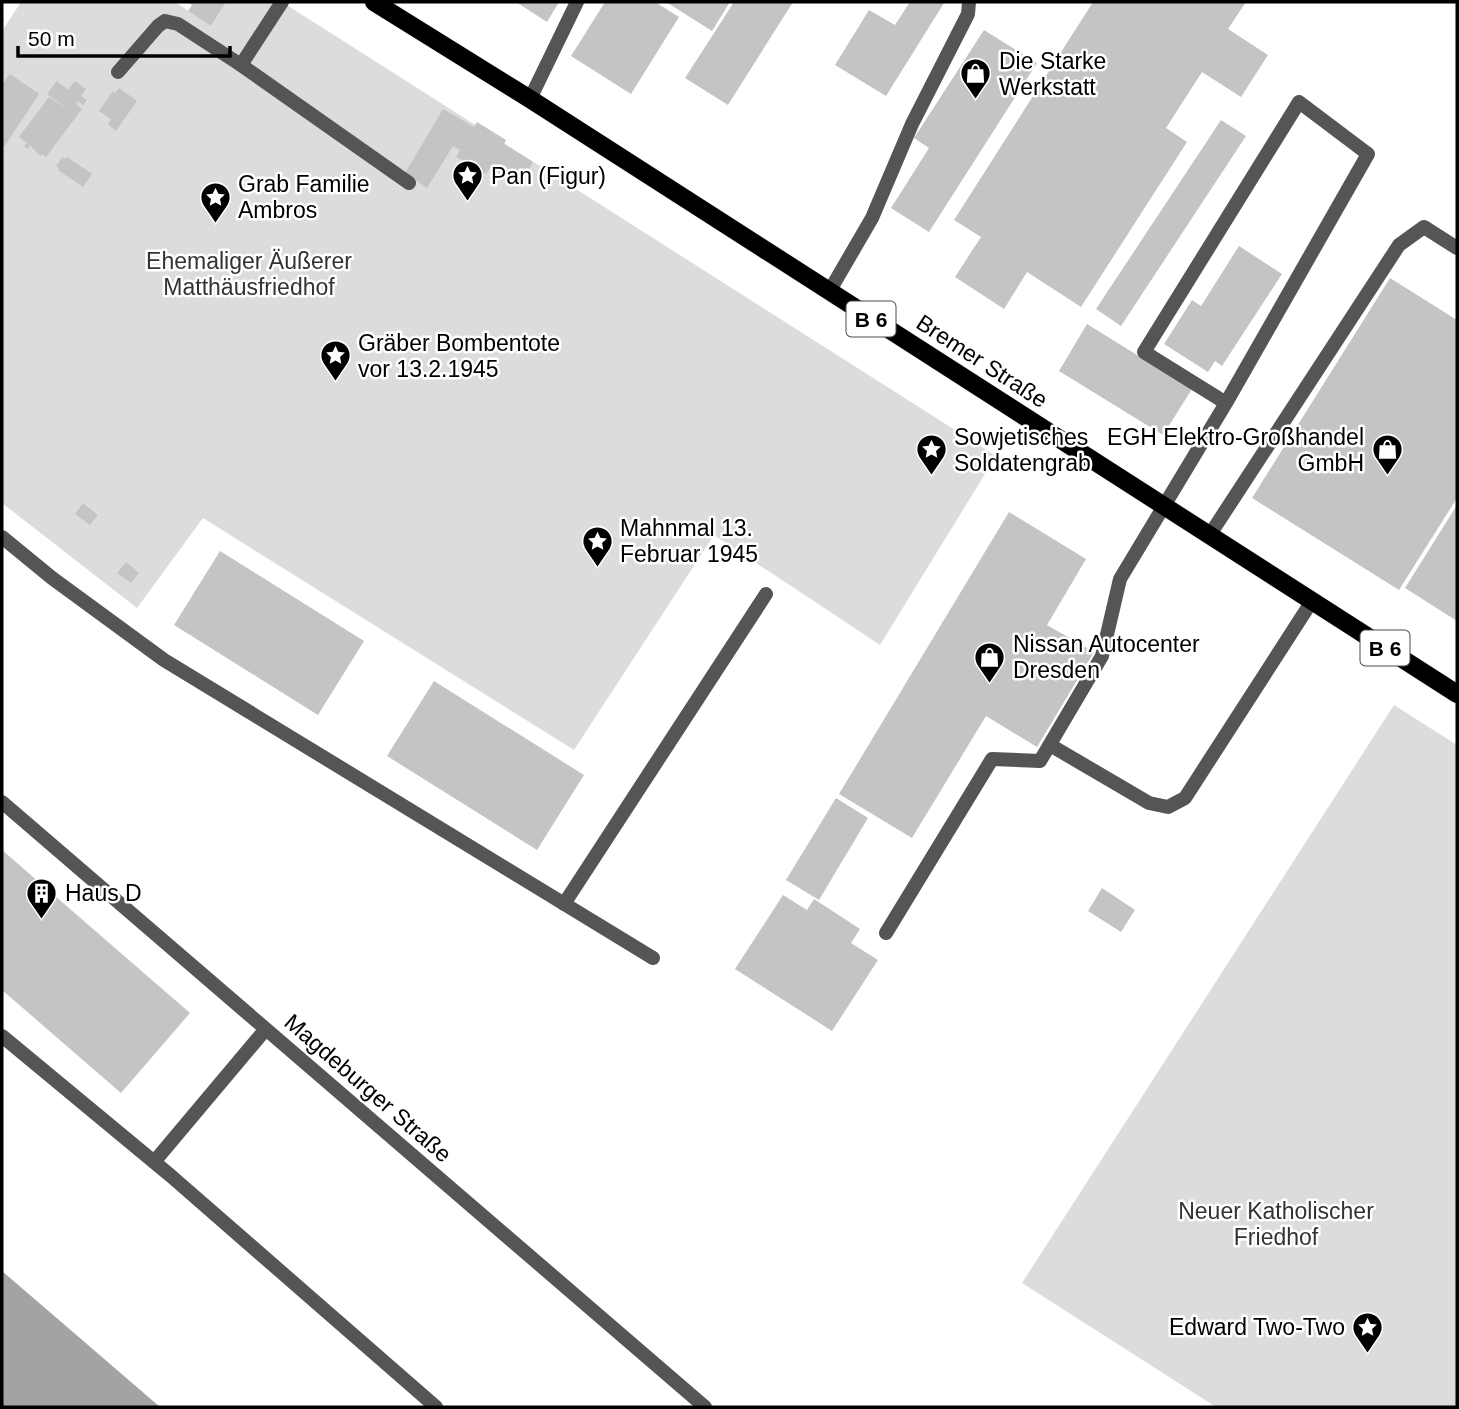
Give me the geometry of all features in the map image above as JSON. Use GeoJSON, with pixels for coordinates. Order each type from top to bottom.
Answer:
{"type":"FeatureCollection","features":[{"type":"Feature","properties":{"kind":"main road","name":"Bremer Straße"},"geometry":{"type":"LineString","coordinates":[[374,2],[530,99],[1457,694]]}},
{"type":"Feature","properties":{"kind":"street"},"geometry":{"type":"LineString","coordinates":[[241,65],[282,2]]}},
{"type":"Feature","properties":{"kind":"street"},"geometry":{"type":"LineString","coordinates":[[530,99],[578,2]]}},
{"type":"Feature","properties":{"kind":"street"},"geometry":{"type":"LineString","coordinates":[[829,292],[872,218],[912,124],[968,14],[969,2]]}},
{"type":"Feature","properties":{"kind":"street"},"geometry":{"type":"LineString","coordinates":[[118,72],[158,26],[165,21],[178,24],[409,183]]}},
{"type":"Feature","properties":{"kind":"street"},"geometry":{"type":"LineString","coordinates":[[886,933],[992,760],[1040,761],[1050,746],[1102,656],[1120,579],[1226,402],[1368,154],[1299,102],[1144,352],[1226,402]]}},
{"type":"Feature","properties":{"kind":"street"},"geometry":{"type":"LineString","coordinates":[[1209,536],[1399,245],[1424,228],[1457,248]]}},
{"type":"Feature","properties":{"kind":"street"},"geometry":{"type":"LineString","coordinates":[[2,537],[52,578],[164,660],[653,958]]}},
{"type":"Feature","properties":{"kind":"street"},"geometry":{"type":"LineString","coordinates":[[564,904],[766,594]]}},
{"type":"Feature","properties":{"kind":"street"},"geometry":{"type":"LineString","coordinates":[[1050,746],[1149,803],[1168,807],[1185,798],[1312,601]]}},
{"type":"Feature","properties":{"kind":"street","name":"Magdeburger Straße"},"geometry":{"type":"LineString","coordinates":[[2,802],[705,1407]]}},
{"type":"Feature","properties":{"kind":"street"},"geometry":{"type":"LineString","coordinates":[[154,1162],[265,1030]]}},
{"type":"Feature","properties":{"kind":"street"},"geometry":{"type":"LineString","coordinates":[[2,1036],[154,1162],[436,1407]]}},
{"type":"Feature","properties":{"kind":"green space","name":"Ehemaliger Äußerer Matthäusfriedhof"},"geometry":{"type":"Polygon","coordinates":[[[21,2],[175,2],[211,26],[226,2],[282,2],[996,456],[880,645],[714,535],[574,750],[203,518],[137,608],[2,503],[2,31],[21,2]]]}},
{"type":"Feature","properties":{"kind":"green space","name":"Neuer Katholischer Friedhof"},"geometry":{"type":"Polygon","coordinates":[[[1394,705],[1457,745],[1457,1407],[1216,1407],[1022,1283],[1394,705]]]}},
{"type":"Feature","properties":{"kind":"shaded area"},"geometry":{"type":"Polygon","coordinates":[[[2,1271],[160,1407],[2,1407],[2,1271]]]}},
{"type":"Feature","properties":{"kind":"building"},"geometry":{"type":"Polygon","coordinates":[[[187,2],[226,2],[211,26],[188,11],[192,5],[187,2]]]}},
{"type":"Feature","properties":{"kind":"building"},"geometry":{"type":"Polygon","coordinates":[[[516,2],[559,2],[547,22],[516,2]]]}},
{"type":"Feature","properties":{"kind":"building"},"geometry":{"type":"Polygon","coordinates":[[[605,2],[655,2],[679,17],[631,94],[571,56],[605,2]]]}},
{"type":"Feature","properties":{"kind":"building"},"geometry":{"type":"Polygon","coordinates":[[[666,2],[730,2],[712,31],[666,2]]]}},
{"type":"Feature","properties":{"kind":"building"},"geometry":{"type":"Polygon","coordinates":[[[734,2],[793,2],[728,105],[685,78],[734,2]]]}},
{"type":"Feature","properties":{"kind":"building"},"geometry":{"type":"Polygon","coordinates":[[[910,2],[944,3],[886,96],[835,65],[869,10],[895,25],[910,2]]]}},
{"type":"Feature","properties":{"kind":"building"},"geometry":{"type":"Polygon","coordinates":[[[1093,2],[1246,2],[1228,29],[1268,55],[1241,97],[1202,72],[1166,128],[1187,142],[1081,307],[1027,272],[1004,309],[955,277],[981,237],[954,220],[1093,2]]]}},
{"type":"Feature","properties":{"kind":"building","name":"Die Starke Werkstatt"},"geometry":{"type":"Polygon","coordinates":[[[984,30],[1037,63],[929,232],[891,208],[929,148],[914,138],[984,30]]]}},
{"type":"Feature","properties":{"kind":"building"},"geometry":{"type":"Polygon","coordinates":[[[10,74],[39,94],[2,150],[2,85],[10,74]]]}},
{"type":"Feature","properties":{"kind":"building"},"geometry":{"type":"Polygon","coordinates":[[[57,81],[68,90],[75,81],[86,89],[81,96],[87,100],[83,105],[78,101],[76,104],[82,109],[46,157],[42,154],[40,156],[30,145],[28,149],[24,146],[27,143],[19,137],[49,97],[72,112],[47,94],[57,81]]]}},
{"type":"Feature","properties":{"kind":"building"},"geometry":{"type":"Polygon","coordinates":[[[119,88],[137,101],[116,131],[108,124],[111,119],[99,111],[113,91],[115,93],[119,88]]]}},
{"type":"Feature","properties":{"kind":"building"},"geometry":{"type":"Polygon","coordinates":[[[443,109],[474,127],[477,122],[506,140],[504,144],[533,162],[519,186],[490,168],[486,174],[456,157],[460,150],[453,146],[427,188],[405,173],[443,109]]]}},
{"type":"Feature","properties":{"kind":"building"},"geometry":{"type":"Polygon","coordinates":[[[1221,120],[1246,136],[1121,326],[1096,309],[1221,120]]]}},
{"type":"Feature","properties":{"kind":"building"},"geometry":{"type":"Polygon","coordinates":[[[62,157],[67,157],[92,174],[83,187],[58,170],[56,166],[62,157]]]}},
{"type":"Feature","properties":{"kind":"building"},"geometry":{"type":"Polygon","coordinates":[[[1239,246],[1282,274],[1222,366],[1215,361],[1208,372],[1164,344],[1192,300],[1201,306],[1239,246]]]}},
{"type":"Feature","properties":{"kind":"building"},"geometry":{"type":"Polygon","coordinates":[[[1390,278],[1457,320],[1457,498],[1399,590],[1252,498],[1390,278]]]}},
{"type":"Feature","properties":{"kind":"building"},"geometry":{"type":"Polygon","coordinates":[[[1087,324],[1192,389],[1163,435],[1059,371],[1087,324]]]}},
{"type":"Feature","properties":{"kind":"building"},"geometry":{"type":"Polygon","coordinates":[[[83,503],[98,515],[90,525],[75,514],[83,503]]]}},
{"type":"Feature","properties":{"kind":"building"},"geometry":{"type":"Polygon","coordinates":[[[1457,505],[1457,621],[1405,588],[1457,505]]]}},
{"type":"Feature","properties":{"kind":"building","name":"Nissan Autocenter Dresden"},"geometry":{"type":"Polygon","coordinates":[[[1009,512],[1086,559],[1047,625],[1094,652],[1037,747],[986,716],[912,838],[839,794],[1009,512]]]}},
{"type":"Feature","properties":{"kind":"building"},"geometry":{"type":"Polygon","coordinates":[[[220,551],[364,641],[318,715],[174,625],[220,551]]]}},
{"type":"Feature","properties":{"kind":"building"},"geometry":{"type":"Polygon","coordinates":[[[126,562],[139,573],[131,583],[117,573],[126,562]]]}},
{"type":"Feature","properties":{"kind":"building"},"geometry":{"type":"Polygon","coordinates":[[[434,681],[584,775],[537,850],[387,756],[434,681]]]}},
{"type":"Feature","properties":{"kind":"building"},"geometry":{"type":"Polygon","coordinates":[[[836,798],[868,818],[819,900],[786,880],[836,798]]]}},
{"type":"Feature","properties":{"kind":"building","name":"Haus D"},"geometry":{"type":"Polygon","coordinates":[[[2,850],[190,1013],[121,1093],[2,990],[2,850]]]}},
{"type":"Feature","properties":{"kind":"building"},"geometry":{"type":"Polygon","coordinates":[[[1102,888],[1135,910],[1121,932],[1088,911],[1102,888]]]}},
{"type":"Feature","properties":{"kind":"building"},"geometry":{"type":"Polygon","coordinates":[[[783,895],[807,910],[814,899],[860,929],[851,943],[878,960],[832,1031],[735,969],[783,895]]]}},
{"type":"Feature","properties":{"kind":"place","name":"Die Starke Werkstatt"},"geometry":{"type":"Point","coordinates":[976,101]}},
{"type":"Feature","properties":{"kind":"place","name":"Pan (Figur)"},"geometry":{"type":"Point","coordinates":[468,203]}},
{"type":"Feature","properties":{"kind":"place","name":"Grab Familie Ambros"},"geometry":{"type":"Point","coordinates":[215,224]}},
{"type":"Feature","properties":{"kind":"place","name":"Gräber Bombentote vor 13.2.1945"},"geometry":{"type":"Point","coordinates":[335,383]}},
{"type":"Feature","properties":{"kind":"place","name":"Sowjetisches Soldatengrab"},"geometry":{"type":"Point","coordinates":[931,477]}},
{"type":"Feature","properties":{"kind":"place","name":"EGH Elektro-Großhandel GmbH"},"geometry":{"type":"Point","coordinates":[1387,477]}},
{"type":"Feature","properties":{"kind":"place","name":"Mahnmal 13. Februar 1945"},"geometry":{"type":"Point","coordinates":[597,568]}},
{"type":"Feature","properties":{"kind":"place","name":"Nissan Autocenter Dresden"},"geometry":{"type":"Point","coordinates":[990,684]}},
{"type":"Feature","properties":{"kind":"place","name":"Haus D"},"geometry":{"type":"Point","coordinates":[42,920]}},
{"type":"Feature","properties":{"kind":"place","name":"Edward Two-Two"},"geometry":{"type":"Point","coordinates":[1368,1354]}}]}
